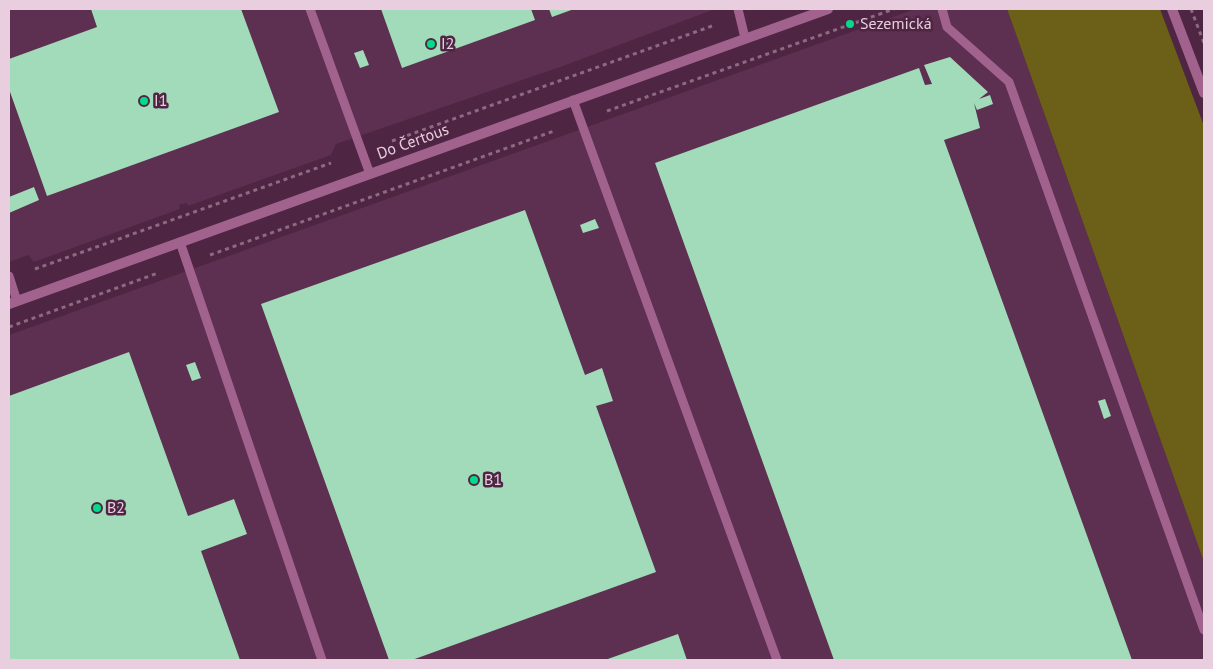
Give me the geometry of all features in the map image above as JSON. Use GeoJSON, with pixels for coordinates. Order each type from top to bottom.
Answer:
{"type":"FeatureCollection","features":[{"type":"Feature","properties":{"kind":"street","name":"Do Čertous"},"geometry":{"type":"LineString","coordinates":[[13,302],[828,9]]}},
{"type":"Feature","properties":{"kind":"street"},"geometry":{"type":"LineString","coordinates":[[1172,9],[1204,93]]}},
{"type":"Feature","properties":{"kind":"lane"},"geometry":{"type":"LineString","coordinates":[[310,9],[370,174]]}},
{"type":"Feature","properties":{"kind":"lane"},"geometry":{"type":"LineString","coordinates":[[738,9],[746,38]]}},
{"type":"Feature","properties":{"kind":"lane"},"geometry":{"type":"LineString","coordinates":[[942,9],[948,27],[1009,82],[1204,630]]}},
{"type":"Feature","properties":{"kind":"lane"},"geometry":{"type":"LineString","coordinates":[[573,100],[777,660]]}},
{"type":"Feature","properties":{"kind":"lane"},"geometry":{"type":"LineString","coordinates":[[180,242],[322,660]]}},
{"type":"Feature","properties":{"kind":"lane"},"geometry":{"type":"LineString","coordinates":[[9,276],[13,302]]}},
{"type":"Feature","properties":{"kind":"path"},"geometry":{"type":"LineString","coordinates":[[607,111],[894,9]]}},
{"type":"Feature","properties":{"kind":"path"},"geometry":{"type":"LineString","coordinates":[[1192,9],[1204,43]]}},
{"type":"Feature","properties":{"kind":"path"},"geometry":{"type":"LineString","coordinates":[[392,141],[712,26]]}},
{"type":"Feature","properties":{"kind":"path"},"geometry":{"type":"LineString","coordinates":[[210,255],[554,130]]}},
{"type":"Feature","properties":{"kind":"path"},"geometry":{"type":"LineString","coordinates":[[35,269],[331,164]]}},
{"type":"Feature","properties":{"kind":"path"},"geometry":{"type":"LineString","coordinates":[[9,327],[158,273]]}},
{"type":"Feature","properties":{"kind":"shaded area"},"geometry":{"type":"Polygon","coordinates":[[[9,9],[715,9],[563,66],[336,144],[331,155],[188,206],[187,203],[179,205],[180,209],[34,262],[28,255],[9,262],[9,9]]]}},
{"type":"Feature","properties":{"kind":"shaded area"},"geometry":{"type":"Polygon","coordinates":[[[915,9],[1007,9],[1204,562],[1204,660],[9,660],[9,335],[915,9]]]}},
{"type":"Feature","properties":{"kind":"shaded area"},"geometry":{"type":"Polygon","coordinates":[[[1007,9],[1160,9],[1204,126],[1204,562],[1007,9]]]}},
{"type":"Feature","properties":{"kind":"building","name":"I1"},"geometry":{"type":"Polygon","coordinates":[[[91,9],[241,9],[279,112],[47,196],[9,89],[9,59],[97,27],[91,9]]]}},
{"type":"Feature","properties":{"kind":"building","name":"I2"},"geometry":{"type":"Polygon","coordinates":[[[381,9],[531,9],[535,20],[402,68],[381,9]]]}},
{"type":"Feature","properties":{"kind":"building"},"geometry":{"type":"Polygon","coordinates":[[[549,9],[574,9],[552,17],[549,9]]]}},
{"type":"Feature","properties":{"kind":"building"},"geometry":{"type":"Polygon","coordinates":[[[363,50],[369,65],[360,68],[354,53],[363,50]]]}},
{"type":"Feature","properties":{"kind":"building"},"geometry":{"type":"Polygon","coordinates":[[[950,57],[988,92],[979,99],[990,95],[993,104],[977,110],[974,103],[980,128],[944,140],[1132,660],[834,660],[655,163],[919,68],[925,85],[932,84],[924,65],[950,57]]]}},
{"type":"Feature","properties":{"kind":"building"},"geometry":{"type":"Polygon","coordinates":[[[34,187],[39,200],[9,213],[9,197],[34,187]]]}},
{"type":"Feature","properties":{"kind":"building","name":"B1"},"geometry":{"type":"Polygon","coordinates":[[[525,210],[585,375],[602,368],[613,401],[596,406],[656,572],[412,660],[389,660],[261,304],[525,210]]]}},
{"type":"Feature","properties":{"kind":"building"},"geometry":{"type":"Polygon","coordinates":[[[595,219],[599,228],[583,233],[580,225],[595,219]]]}},
{"type":"Feature","properties":{"kind":"building","name":"B2"},"geometry":{"type":"Polygon","coordinates":[[[129,352],[188,516],[234,499],[247,534],[201,551],[240,660],[9,660],[9,396],[129,352]]]}},
{"type":"Feature","properties":{"kind":"building"},"geometry":{"type":"Polygon","coordinates":[[[195,362],[201,378],[192,381],[186,365],[195,362]]]}},
{"type":"Feature","properties":{"kind":"building"},"geometry":{"type":"Polygon","coordinates":[[[1105,399],[1111,416],[1104,419],[1098,401],[1105,399]]]}},
{"type":"Feature","properties":{"kind":"building"},"geometry":{"type":"Polygon","coordinates":[[[678,634],[687,660],[605,660],[678,634]]]}},
{"type":"Feature","properties":{"kind":"place","name":"Sezemická"},"geometry":{"type":"Point","coordinates":[850,24]}},
{"type":"Feature","properties":{"kind":"place","name":"I2"},"geometry":{"type":"Point","coordinates":[431,44]}},
{"type":"Feature","properties":{"kind":"place","name":"I1"},"geometry":{"type":"Point","coordinates":[144,101]}},
{"type":"Feature","properties":{"kind":"place","name":"B1"},"geometry":{"type":"Point","coordinates":[474,480]}},
{"type":"Feature","properties":{"kind":"place","name":"B2"},"geometry":{"type":"Point","coordinates":[97,508]}}]}
